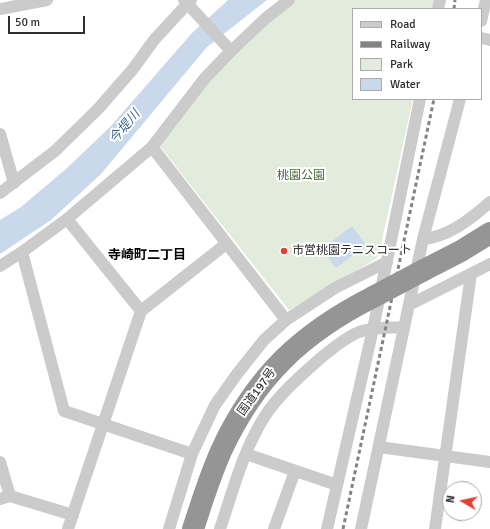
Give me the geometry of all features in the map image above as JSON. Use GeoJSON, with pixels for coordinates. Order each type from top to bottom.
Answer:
{"type":"FeatureCollection","features":[{"type":"Feature","properties":{"kind":"highway","name":"国道197号"},"geometry":{"type":"LineString","coordinates":[[193,529],[222,450],[239,416],[260,386],[288,354],[318,329],[340,315],[461,251],[490,233]]}},
{"type":"Feature","properties":{"kind":"street"},"geometry":{"type":"LineString","coordinates":[[0,9],[48,0]]}},
{"type":"Feature","properties":{"kind":"street"},"geometry":{"type":"LineString","coordinates":[[0,266],[67,219],[152,147],[206,78],[228,47],[290,0]]}},
{"type":"Feature","properties":{"kind":"street"},"geometry":{"type":"LineString","coordinates":[[482,17],[486,0]]}},
{"type":"Feature","properties":{"kind":"street"},"geometry":{"type":"LineString","coordinates":[[0,193],[55,151],[98,109],[133,69],[154,40],[187,1],[196,13],[228,47]]}},
{"type":"Feature","properties":{"kind":"street"},"geometry":{"type":"LineString","coordinates":[[327,529],[373,329],[420,100]]}},
{"type":"Feature","properties":{"kind":"street"},"geometry":{"type":"LineString","coordinates":[[361,529],[423,239],[460,100]]}},
{"type":"Feature","properties":{"kind":"street"},"geometry":{"type":"LineString","coordinates":[[0,134],[14,183]]}},
{"type":"Feature","properties":{"kind":"street"},"geometry":{"type":"LineString","coordinates":[[152,147],[286,320]]}},
{"type":"Feature","properties":{"kind":"street"},"geometry":{"type":"LineString","coordinates":[[423,239],[432,238],[450,231],[477,214],[490,202]]}},
{"type":"Feature","properties":{"kind":"street"},"geometry":{"type":"LineString","coordinates":[[67,219],[141,311]]}},
{"type":"Feature","properties":{"kind":"street"},"geometry":{"type":"LineString","coordinates":[[68,529],[141,311],[226,244]]}},
{"type":"Feature","properties":{"kind":"street"},"geometry":{"type":"LineString","coordinates":[[22,252],[64,411],[192,454]]}},
{"type":"Feature","properties":{"kind":"street"},"geometry":{"type":"LineString","coordinates":[[169,529],[192,454],[215,405],[264,340],[286,320],[335,288],[387,262]]}},
{"type":"Feature","properties":{"kind":"street"},"geometry":{"type":"LineString","coordinates":[[409,304],[489,265]]}},
{"type":"Feature","properties":{"kind":"street"},"geometry":{"type":"LineString","coordinates":[[435,529],[471,274]]}},
{"type":"Feature","properties":{"kind":"street"},"geometry":{"type":"LineString","coordinates":[[220,529],[246,454],[265,416],[284,393],[301,375],[334,348],[358,332],[373,329],[404,327]]}},
{"type":"Feature","properties":{"kind":"street"},"geometry":{"type":"LineString","coordinates":[[379,447],[490,462]]}},
{"type":"Feature","properties":{"kind":"street"},"geometry":{"type":"LineString","coordinates":[[246,454],[336,485]]}},
{"type":"Feature","properties":{"kind":"street"},"geometry":{"type":"LineString","coordinates":[[0,462],[5,497],[73,515]]}},
{"type":"Feature","properties":{"kind":"street"},"geometry":{"type":"LineString","coordinates":[[274,529],[295,471]]}},
{"type":"Feature","properties":{"kind":"green space","name":"桃園公園"},"geometry":{"type":"Polygon","coordinates":[[[293,0],[434,0],[432,8],[352,8],[352,100],[413,100],[379,254],[376,259],[289,310],[159,145],[215,74],[293,0]]]}},
{"type":"Feature","properties":{"kind":"water","name":"今堤川"},"geometry":{"type":"Polygon","coordinates":[[[228,0],[267,0],[207,47],[101,174],[51,220],[0,254],[0,220],[21,207],[67,168],[110,127],[192,33],[228,0]]]}},
{"type":"Feature","properties":{"kind":"water"},"geometry":{"type":"Polygon","coordinates":[[[352,226],[366,245],[336,268],[322,249],[352,226]]]}},
{"type":"Feature","properties":{"kind":"railway"},"geometry":{"type":"LineString","coordinates":[[454,8],[455,0]]}},
{"type":"Feature","properties":{"kind":"railway"},"geometry":{"type":"LineString","coordinates":[[343,529],[434,100]]}},
{"type":"Feature","properties":{"kind":"place","name":"市営桃園テニスコート"},"geometry":{"type":"Point","coordinates":[284,251]}},
{"type":"Feature","properties":{"kind":"district","name":"寺崎町二丁目"},"geometry":{"type":"Point","coordinates":[147,256]}}]}
